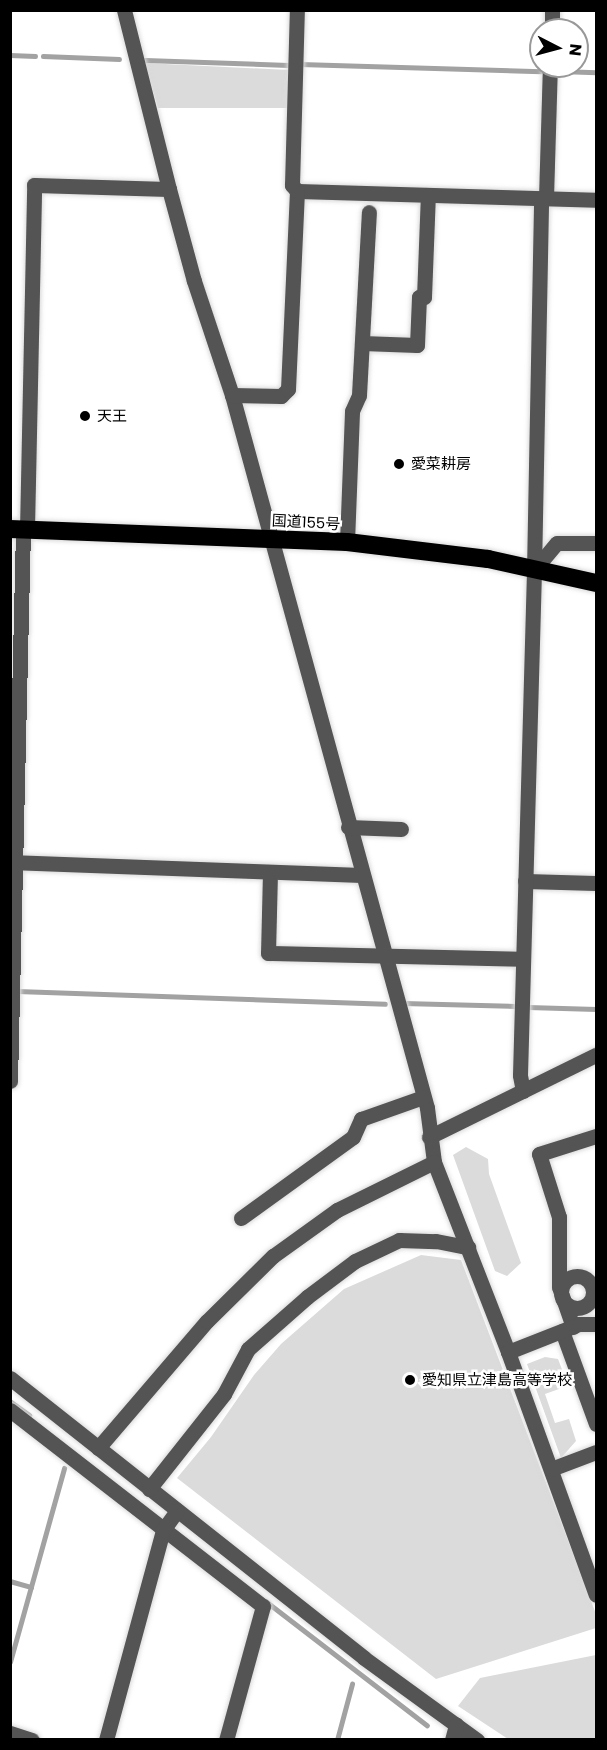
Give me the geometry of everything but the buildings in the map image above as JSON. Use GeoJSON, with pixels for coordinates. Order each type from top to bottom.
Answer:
{"type":"FeatureCollection","features":[{"type":"Feature","properties":{"kind":"highway","name":"国道155号"},"geometry":{"type":"LineString","coordinates":[[20,529],[270,537],[348,542],[488,559],[597,584]]}},
{"type":"Feature","properties":{"kind":"street"},"geometry":{"type":"LineString","coordinates":[[124,10],[194,281],[232,395],[423,1097],[434,1162],[508,1352],[597,1595]]}},
{"type":"Feature","properties":{"kind":"street"},"geometry":{"type":"LineString","coordinates":[[232,395],[281,396],[288,389],[297,191],[292,185],[297,10]]}},
{"type":"Feature","properties":{"kind":"street"},"geometry":{"type":"LineString","coordinates":[[524,1091],[520,1075],[543,198],[549,78]]}},
{"type":"Feature","properties":{"kind":"street"},"geometry":{"type":"LineString","coordinates":[[10,1081],[20,529],[34,185],[169,189]]}},
{"type":"Feature","properties":{"kind":"street"},"geometry":{"type":"LineString","coordinates":[[297,191],[597,200]]}},
{"type":"Feature","properties":{"kind":"street"},"geometry":{"type":"LineString","coordinates":[[362,343],[417,345],[419,297],[424,297],[428,195]]}},
{"type":"Feature","properties":{"kind":"street"},"geometry":{"type":"LineString","coordinates":[[348,542],[352,411],[359,395],[369,212]]}},
{"type":"Feature","properties":{"kind":"street"},"geometry":{"type":"LineString","coordinates":[[534,570],[557,543],[597,543]]}},
{"type":"Feature","properties":{"kind":"street"},"geometry":{"type":"LineString","coordinates":[[348,827],[401,829]]}},
{"type":"Feature","properties":{"kind":"street"},"geometry":{"type":"LineString","coordinates":[[13,862],[361,875]]}},
{"type":"Feature","properties":{"kind":"street"},"geometry":{"type":"LineString","coordinates":[[270,872],[268,953],[523,959]]}},
{"type":"Feature","properties":{"kind":"street"},"geometry":{"type":"LineString","coordinates":[[525,881],[597,883]]}},
{"type":"Feature","properties":{"kind":"street"},"geometry":{"type":"LineString","coordinates":[[429,1137],[597,1055]]}},
{"type":"Feature","properties":{"kind":"street"},"geometry":{"type":"LineString","coordinates":[[241,1218],[353,1137],[361,1119],[423,1097]]}},
{"type":"Feature","properties":{"kind":"street"},"geometry":{"type":"LineString","coordinates":[[597,1136],[539,1154],[559,1217],[559,1287],[568,1329],[597,1424]]}},
{"type":"Feature","properties":{"kind":"street"},"geometry":{"type":"LineString","coordinates":[[98,1448],[207,1321],[273,1256],[337,1210],[434,1162]]}},
{"type":"Feature","properties":{"kind":"street"},"geometry":{"type":"LineString","coordinates":[[149,1489],[219,1401],[248,1349],[307,1297],[355,1261],[399,1240],[436,1241],[468,1247]]}},
{"type":"Feature","properties":{"kind":"street"},"geometry":{"type":"LineString","coordinates":[[508,1352],[568,1329],[597,1323]]}},
{"type":"Feature","properties":{"kind":"street"},"geometry":{"type":"LineString","coordinates":[[10,1378],[149,1489],[169,1522],[263,1606],[226,1740]]}},
{"type":"Feature","properties":{"kind":"street"},"geometry":{"type":"LineString","coordinates":[[10,1410],[364,1658],[454,1732],[477,1740]]}},
{"type":"Feature","properties":{"kind":"street"},"geometry":{"type":"LineString","coordinates":[[551,1469],[597,1452]]}},
{"type":"Feature","properties":{"kind":"street"},"geometry":{"type":"LineString","coordinates":[[106,1740],[169,1522]]}},
{"type":"Feature","properties":{"kind":"street"},"geometry":{"type":"LineString","coordinates":[[10,1733],[32,1740]]}},
{"type":"Feature","properties":{"kind":"shaded area"},"geometry":{"type":"Polygon","coordinates":[[[145,63],[289,70],[288,108],[158,108],[145,63]]]}},
{"type":"Feature","properties":{"kind":"shaded area"},"geometry":{"type":"Polygon","coordinates":[[[466,1147],[488,1159],[489,1174],[521,1263],[507,1276],[495,1271],[453,1155],[466,1147]]]}},
{"type":"Feature","properties":{"kind":"shaded area"},"geometry":{"type":"Polygon","coordinates":[[[421,1255],[461,1260],[596,1614],[596,1628],[436,1679],[177,1478],[211,1437],[254,1375],[281,1344],[344,1289],[421,1255]]]}},
{"type":"Feature","properties":{"kind":"shaded area"},"geometry":{"type":"Polygon","coordinates":[[[545,1357],[558,1359],[566,1380],[559,1389],[545,1394],[555,1423],[569,1419],[576,1441],[561,1458],[527,1364],[545,1357]]]}},
{"type":"Feature","properties":{"kind":"shaded area"},"geometry":{"type":"Polygon","coordinates":[[[596,1655],[596,1739],[508,1739],[458,1706],[480,1678],[596,1655]]]}},
{"type":"Feature","properties":{"kind":"waterway"},"geometry":{"type":"LineString","coordinates":[[10,55],[35,56]]}},
{"type":"Feature","properties":{"kind":"waterway"},"geometry":{"type":"LineString","coordinates":[[43,56],[119,59]]}},
{"type":"Feature","properties":{"kind":"waterway"},"geometry":{"type":"LineString","coordinates":[[145,60],[288,65]]}},
{"type":"Feature","properties":{"kind":"waterway"},"geometry":{"type":"LineString","coordinates":[[300,64],[529,71]]}},
{"type":"Feature","properties":{"kind":"waterway"},"geometry":{"type":"LineString","coordinates":[[589,72],[596,72]]}},
{"type":"Feature","properties":{"kind":"waterway"},"geometry":{"type":"LineString","coordinates":[[17,991],[385,1004]]}},
{"type":"Feature","properties":{"kind":"waterway"},"geometry":{"type":"LineString","coordinates":[[403,1003],[515,1006]]}},
{"type":"Feature","properties":{"kind":"waterway"},"geometry":{"type":"LineString","coordinates":[[528,1007],[596,1009]]}},
{"type":"Feature","properties":{"kind":"waterway"},"geometry":{"type":"LineString","coordinates":[[10,1401],[29,1415]]}},
{"type":"Feature","properties":{"kind":"waterway"},"geometry":{"type":"LineString","coordinates":[[10,1662],[64,1468]]}},
{"type":"Feature","properties":{"kind":"waterway"},"geometry":{"type":"LineString","coordinates":[[10,1581],[31,1587]]}},
{"type":"Feature","properties":{"kind":"waterway"},"geometry":{"type":"LineString","coordinates":[[267,1602],[427,1725]]}},
{"type":"Feature","properties":{"kind":"waterway"},"geometry":{"type":"LineString","coordinates":[[337,1740],[352,1684]]}},
{"type":"Feature","properties":{"kind":"place","name":"天王"},"geometry":{"type":"Point","coordinates":[85,416]}},
{"type":"Feature","properties":{"kind":"place","name":"愛菜耕房"},"geometry":{"type":"Point","coordinates":[399,464]}},
{"type":"Feature","properties":{"kind":"place","name":"愛知県立津島高等学校"},"geometry":{"type":"Point","coordinates":[410,1380]}}]}
